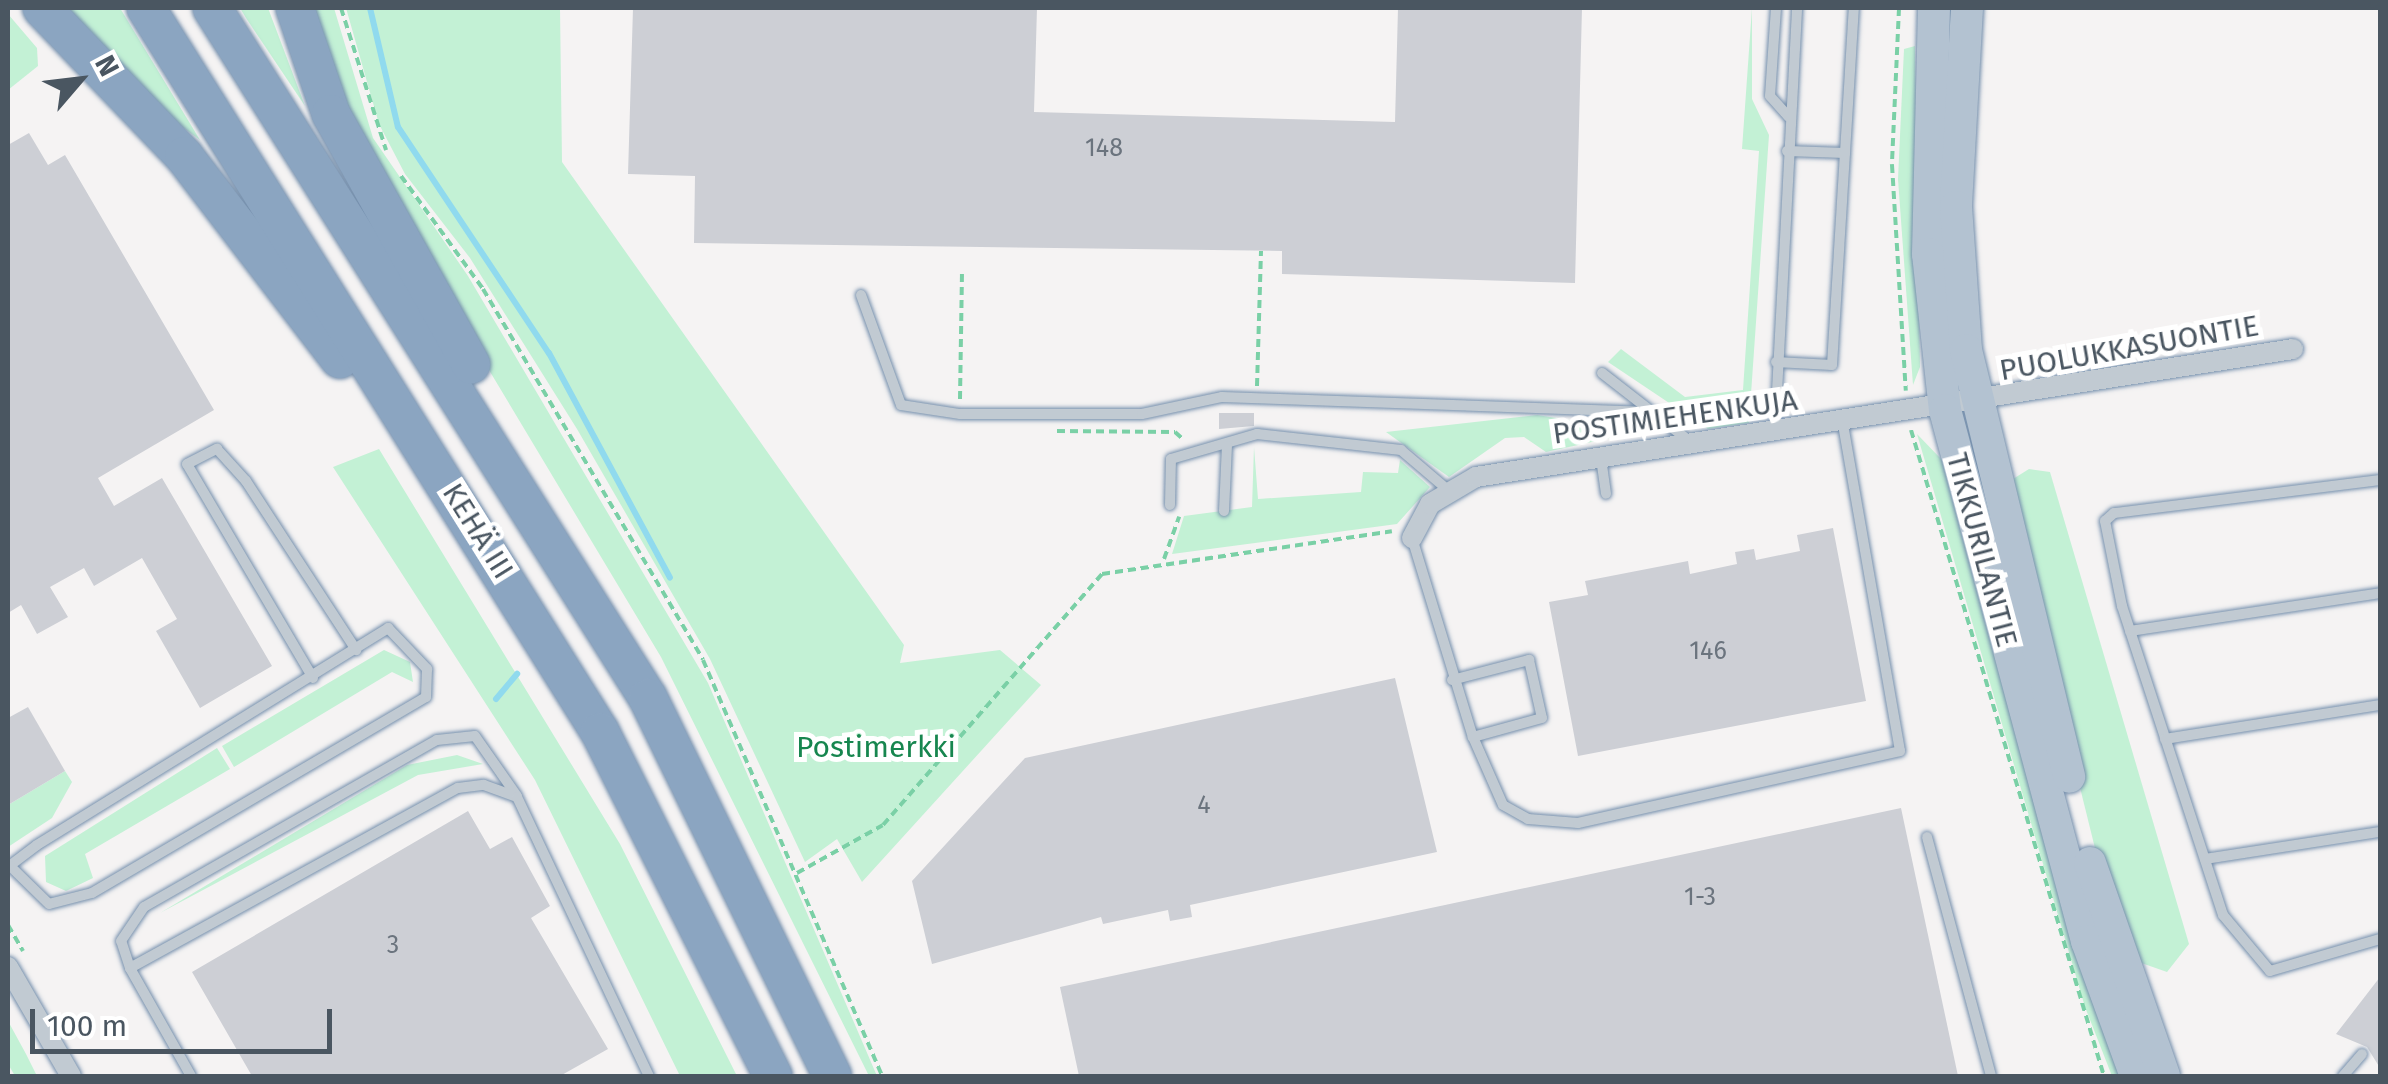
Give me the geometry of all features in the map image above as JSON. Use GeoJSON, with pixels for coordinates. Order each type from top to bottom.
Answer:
{"type":"FeatureCollection","features":[{"type":"Feature","properties":{"kind":"highway"},"geometry":{"type":"LineString","coordinates":[[42,8],[184,156],[382,422],[472,519]]}},
{"type":"Feature","properties":{"kind":"highway","name":"KEHÄ III"},"geometry":{"type":"LineString","coordinates":[[146,8],[472,519],[600,732],[772,1076]]}},
{"type":"Feature","properties":{"kind":"highway","name":"KEHÄ III"},"geometry":{"type":"LineString","coordinates":[[212,8],[547,530],[699,790],[832,1076]]}},
{"type":"Feature","properties":{"kind":"highway"},"geometry":{"type":"LineString","coordinates":[[295,8],[331,114],[476,374],[547,530]]}},
{"type":"Feature","properties":{"kind":"main road","name":"TIKKURILANTIE"},"geometry":{"type":"LineString","coordinates":[[1934,8],[1928,254],[1960,408],[2087,940],[2136,1076]]}},
{"type":"Feature","properties":{"kind":"main road","name":"TIKKURILANTIE"},"geometry":{"type":"LineString","coordinates":[[1967,8],[1956,207],[1960,408],[2096,886],[2164,1076]]}},
{"type":"Feature","properties":{"kind":"street","name":"PUOLUKKASUONTIE"},"geometry":{"type":"LineString","coordinates":[[1960,408],[2293,349]]}},
{"type":"Feature","properties":{"kind":"street","name":"POSTIMIEHENKUJA"},"geometry":{"type":"LineString","coordinates":[[1448,490],[1476,477],[1692,443],[1960,408]]}},
{"type":"Feature","properties":{"kind":"street"},"geometry":{"type":"LineString","coordinates":[[1412,538],[1448,490]]}},
{"type":"Feature","properties":{"kind":"street"},"geometry":{"type":"LineString","coordinates":[[8,968],[71,1076]]}},
{"type":"Feature","properties":{"kind":"lane"},"geometry":{"type":"LineString","coordinates":[[1776,8],[1770,96],[1789,117]]}},
{"type":"Feature","properties":{"kind":"lane"},"geometry":{"type":"LineString","coordinates":[[1775,432],[1797,8]]}},
{"type":"Feature","properties":{"kind":"lane"},"geometry":{"type":"LineString","coordinates":[[1776,362],[1832,365],[1854,8]]}},
{"type":"Feature","properties":{"kind":"lane"},"geometry":{"type":"LineString","coordinates":[[1787,151],[1845,153]]}},
{"type":"Feature","properties":{"kind":"lane"},"geometry":{"type":"LineString","coordinates":[[861,295],[901,405],[960,414],[1142,414],[1222,397],[1656,412]]}},
{"type":"Feature","properties":{"kind":"lane"},"geometry":{"type":"LineString","coordinates":[[1602,373],[1692,443]]}},
{"type":"Feature","properties":{"kind":"lane"},"geometry":{"type":"LineString","coordinates":[[1412,538],[1452,680],[1472,737],[1503,805],[1551,826],[1900,751],[1843,424]]}},
{"type":"Feature","properties":{"kind":"lane"},"geometry":{"type":"LineString","coordinates":[[1170,505],[1171,459],[1192,446],[1227,446],[1257,434],[1341,437],[1413,456],[1448,490]]}},
{"type":"Feature","properties":{"kind":"lane"},"geometry":{"type":"LineString","coordinates":[[1224,511],[1227,446]]}},
{"type":"Feature","properties":{"kind":"lane"},"geometry":{"type":"LineString","coordinates":[[313,678],[187,464],[217,449],[246,481],[356,650]]}},
{"type":"Feature","properties":{"kind":"lane"},"geometry":{"type":"LineString","coordinates":[[1601,458],[1606,494]]}},
{"type":"Feature","properties":{"kind":"lane"},"geometry":{"type":"LineString","coordinates":[[2380,480],[2114,512],[2105,521],[2130,632],[2223,915],[2270,971],[2380,939]]}},
{"type":"Feature","properties":{"kind":"lane"},"geometry":{"type":"LineString","coordinates":[[2130,632],[2380,593]]}},
{"type":"Feature","properties":{"kind":"lane"},"geometry":{"type":"LineString","coordinates":[[388,628],[398,633],[427,669],[426,698],[79,898],[49,904],[9,867],[313,678],[356,650],[388,628]]}},
{"type":"Feature","properties":{"kind":"lane"},"geometry":{"type":"LineString","coordinates":[[1452,680],[1529,660],[1542,718],[1472,737]]}},
{"type":"Feature","properties":{"kind":"lane"},"geometry":{"type":"LineString","coordinates":[[2165,739],[2380,706]]}},
{"type":"Feature","properties":{"kind":"lane"},"geometry":{"type":"LineString","coordinates":[[191,1076],[130,968],[121,941],[144,907],[437,740],[474,736],[517,797],[648,1076]]}},
{"type":"Feature","properties":{"kind":"lane"},"geometry":{"type":"LineString","coordinates":[[130,968],[458,788],[517,797]]}},
{"type":"Feature","properties":{"kind":"lane"},"geometry":{"type":"LineString","coordinates":[[2205,860],[2380,832]]}},
{"type":"Feature","properties":{"kind":"lane"},"geometry":{"type":"LineString","coordinates":[[1927,837],[1991,1076]]}},
{"type":"Feature","properties":{"kind":"lane"},"geometry":{"type":"LineString","coordinates":[[2343,1076],[2362,1054]]}},
{"type":"Feature","properties":{"kind":"path"},"geometry":{"type":"LineString","coordinates":[[341,8],[387,152],[483,289],[660,582],[797,874],[882,1076]]}},
{"type":"Feature","properties":{"kind":"path"},"geometry":{"type":"LineString","coordinates":[[1257,382],[1262,251]]}},
{"type":"Feature","properties":{"kind":"path"},"geometry":{"type":"LineString","coordinates":[[1164,560],[1180,517],[1170,505]]}},
{"type":"Feature","properties":{"kind":"path"},"geometry":{"type":"LineString","coordinates":[[797,874],[882,825],[1102,574],[1164,560],[1386,532]]}},
{"type":"Feature","properties":{"kind":"green space"},"geometry":{"type":"Polygon","coordinates":[[[54,8],[120,8],[200,140],[166,115],[54,8]]]}},
{"type":"Feature","properties":{"kind":"green space"},"geometry":{"type":"Polygon","coordinates":[[[240,8],[268,8],[305,106],[246,18],[240,8]]]}},
{"type":"Feature","properties":{"kind":"green space"},"geometry":{"type":"Polygon","coordinates":[[[308,8],[334,8],[373,138],[468,276],[708,683],[877,1076],[869,1076],[661,657],[426,265],[342,105],[308,8]]]}},
{"type":"Feature","properties":{"kind":"green space","name":"Postimerkki"},"geometry":{"type":"Polygon","coordinates":[[[346,8],[560,8],[562,162],[904,645],[900,663],[1000,650],[1041,685],[862,882],[837,839],[805,862],[710,659],[577,429],[470,258],[405,174],[379,124],[346,8]]]}},
{"type":"Feature","properties":{"kind":"green space"},"geometry":{"type":"Polygon","coordinates":[[[1752,8],[1752,99],[1769,135],[1749,423],[1708,429],[1608,362],[1621,349],[1685,397],[1743,390],[1759,151],[1742,149],[1752,8]]]}},
{"type":"Feature","properties":{"kind":"green space"},"geometry":{"type":"Polygon","coordinates":[[[8,14],[37,48],[38,66],[8,90],[8,14]]]}},
{"type":"Feature","properties":{"kind":"green space"},"geometry":{"type":"Polygon","coordinates":[[[1915,46],[1920,367],[1913,385],[1898,179],[1904,49],[1915,46]]]}},
{"type":"Feature","properties":{"kind":"green space"},"geometry":{"type":"Polygon","coordinates":[[[1537,415],[1642,431],[1546,452],[1524,437],[1505,438],[1449,477],[1386,432],[1537,415]]]}},
{"type":"Feature","properties":{"kind":"green space"},"geometry":{"type":"Polygon","coordinates":[[[1917,434],[1943,461],[2124,1076],[2112,1076],[2085,1007],[1917,434]]]}},
{"type":"Feature","properties":{"kind":"green space"},"geometry":{"type":"Polygon","coordinates":[[[1254,447],[1258,499],[1361,492],[1363,472],[1398,473],[1400,460],[1430,487],[1397,524],[1172,554],[1184,516],[1252,507],[1254,447]]]}},
{"type":"Feature","properties":{"kind":"green space"},"geometry":{"type":"Polygon","coordinates":[[[379,449],[620,844],[737,1076],[680,1076],[535,780],[333,467],[379,449]]]}},
{"type":"Feature","properties":{"kind":"green space"},"geometry":{"type":"Polygon","coordinates":[[[2029,469],[2050,472],[2189,944],[2167,972],[2130,959],[2112,917],[2005,484],[2029,469]]]}},
{"type":"Feature","properties":{"kind":"green space"},"geometry":{"type":"Polygon","coordinates":[[[384,650],[410,662],[413,682],[392,672],[234,767],[222,746],[384,650]]]}},
{"type":"Feature","properties":{"kind":"green space"},"geometry":{"type":"Polygon","coordinates":[[[217,748],[230,769],[85,854],[93,878],[66,891],[46,882],[45,856],[217,748]]]}},
{"type":"Feature","properties":{"kind":"green space"},"geometry":{"type":"Polygon","coordinates":[[[457,755],[483,764],[418,775],[160,913],[407,765],[457,755]]]}},
{"type":"Feature","properties":{"kind":"green space"},"geometry":{"type":"Polygon","coordinates":[[[65,771],[72,782],[52,818],[8,847],[8,805],[65,771]]]}},
{"type":"Feature","properties":{"kind":"green space"},"geometry":{"type":"Polygon","coordinates":[[[8,1021],[37,1076],[15,1076],[8,1064],[8,1021]]]}},
{"type":"Feature","properties":{"kind":"building"},"geometry":{"type":"Polygon","coordinates":[[[633,8],[1037,8],[1034,112],[1395,122],[1398,8],[1582,8],[1575,283],[1282,274],[1282,251],[694,243],[695,176],[628,174],[633,8]]]}},
{"type":"Feature","properties":{"kind":"building"},"geometry":{"type":"Polygon","coordinates":[[[29,133],[48,165],[65,155],[214,410],[98,478],[114,506],[162,478],[272,666],[200,708],[156,631],[177,619],[142,558],[94,586],[84,568],[50,587],[68,617],[37,634],[21,605],[8,613],[8,145],[29,133]]]}},
{"type":"Feature","properties":{"kind":"building"},"geometry":{"type":"Polygon","coordinates":[[[1219,413],[1254,413],[1254,426],[1219,429],[1219,413]]]}},
{"type":"Feature","properties":{"kind":"building"},"geometry":{"type":"Polygon","coordinates":[[[1833,528],[1866,701],[1578,756],[1549,602],[1588,595],[1585,581],[1688,561],[1690,574],[1737,564],[1735,552],[1754,549],[1756,560],[1800,551],[1797,535],[1833,528]]]}},
{"type":"Feature","properties":{"kind":"building"},"geometry":{"type":"Polygon","coordinates":[[[1395,678],[1437,852],[1190,905],[1192,917],[1170,921],[1168,910],[1103,924],[1101,917],[932,964],[912,881],[1025,758],[1395,678]]]}},
{"type":"Feature","properties":{"kind":"building"},"geometry":{"type":"Polygon","coordinates":[[[28,707],[65,771],[8,805],[8,718],[28,707]]]}},
{"type":"Feature","properties":{"kind":"building"},"geometry":{"type":"Polygon","coordinates":[[[1901,808],[1958,1076],[1079,1076],[1060,987],[1901,808]]]}},
{"type":"Feature","properties":{"kind":"building"},"geometry":{"type":"Polygon","coordinates":[[[468,811],[490,849],[512,837],[550,906],[531,918],[608,1049],[560,1076],[252,1076],[192,972],[468,811]]]}},
{"type":"Feature","properties":{"kind":"building"},"geometry":{"type":"Polygon","coordinates":[[[2380,977],[2380,1068],[2367,1047],[2336,1034],[2380,977]]]}},
{"type":"Feature","properties":{"kind":"waterway"},"geometry":{"type":"LineString","coordinates":[[370,8],[398,127],[549,353],[670,578]]}},
{"type":"Feature","properties":{"kind":"waterway"},"geometry":{"type":"LineString","coordinates":[[496,699],[517,674]]}}]}
